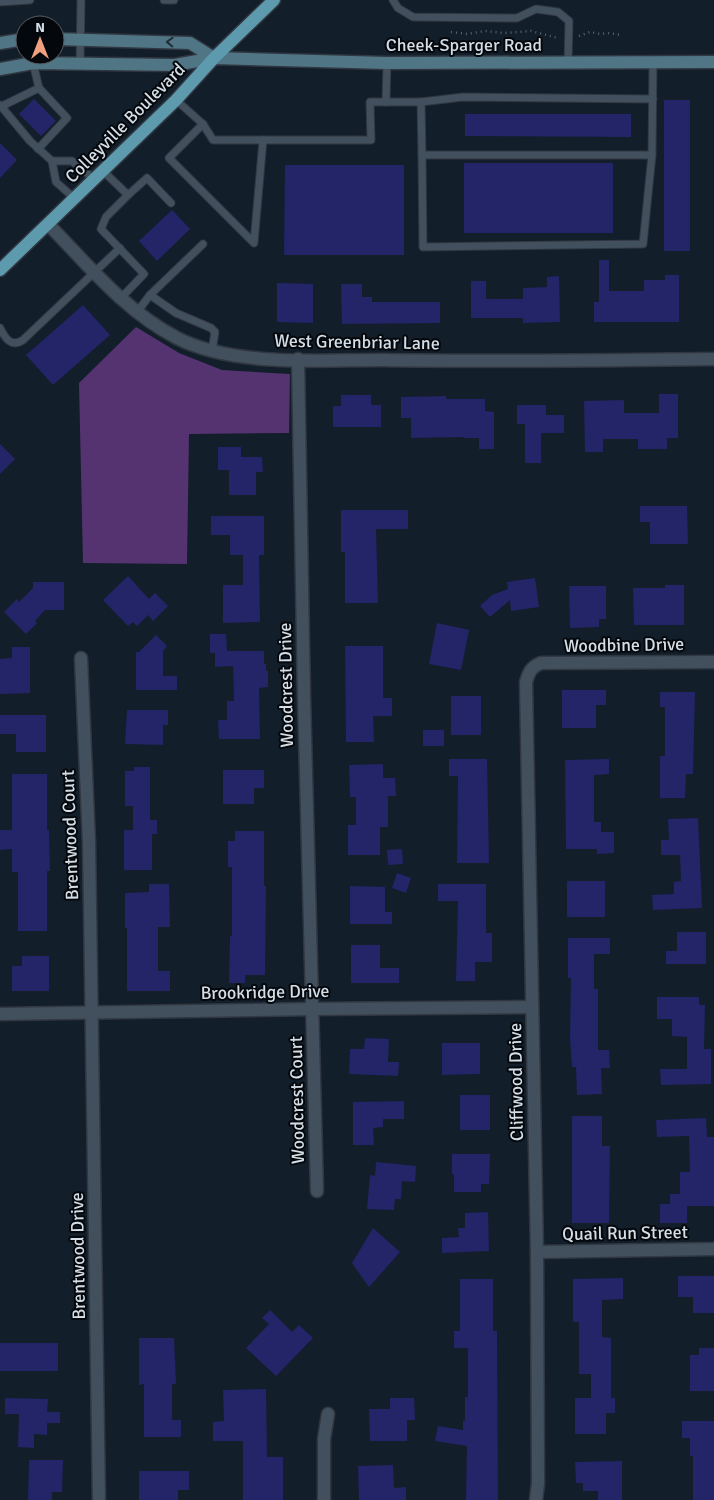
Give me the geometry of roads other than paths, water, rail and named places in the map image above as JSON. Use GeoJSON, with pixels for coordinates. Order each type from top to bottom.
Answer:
{"type":"FeatureCollection","features":[{"type":"Feature","properties":{"kind":"main road","name":"Colleyville Boulevard"},"geometry":{"type":"LineString","coordinates":[[0,270],[176,100],[214,58],[274,0]]}},
{"type":"Feature","properties":{"kind":"main road"},"geometry":{"type":"LineString","coordinates":[[65,39],[190,43],[214,58]]}},
{"type":"Feature","properties":{"kind":"main road"},"geometry":{"type":"LineString","coordinates":[[0,43],[15,41]]}},
{"type":"Feature","properties":{"kind":"main road","name":"Cheek-Sparger Road"},"geometry":{"type":"LineString","coordinates":[[65,64],[175,65],[214,58],[387,63],[714,62]]}},
{"type":"Feature","properties":{"kind":"main road","name":"Cheek-Sparger Road"},"geometry":{"type":"LineString","coordinates":[[0,69],[22,65]]}},
{"type":"Feature","properties":{"kind":"street","name":"West Greenbriar Lane"},"geometry":{"type":"LineString","coordinates":[[48,224],[120,299],[148,321],[178,338],[212,351],[241,357],[298,360],[486,361],[714,359]]}},
{"type":"Feature","properties":{"kind":"street","name":"Woodcrest Drive"},"geometry":{"type":"LineString","coordinates":[[298,360],[303,687],[313,1009]]}},
{"type":"Feature","properties":{"kind":"street","name":"Brentwood Court"},"geometry":{"type":"LineString","coordinates":[[81,658],[89,842],[92,1012]]}},
{"type":"Feature","properties":{"kind":"street","name":"Woodbine Drive"},"geometry":{"type":"LineString","coordinates":[[534,666],[541,663],[714,662]]}},
{"type":"Feature","properties":{"kind":"street","name":"Cliffwood Drive"},"geometry":{"type":"LineString","coordinates":[[534,666],[529,671],[526,682],[537,1252],[538,1484],[536,1500]]}},
{"type":"Feature","properties":{"kind":"street","name":"Brookridge Drive"},"geometry":{"type":"LineString","coordinates":[[0,1014],[532,1007]]}},
{"type":"Feature","properties":{"kind":"street","name":"Woodcrest Court"},"geometry":{"type":"LineString","coordinates":[[313,1009],[317,1190]]}},
{"type":"Feature","properties":{"kind":"street","name":"Brentwood Drive"},"geometry":{"type":"LineString","coordinates":[[92,1012],[99,1500]]}},
{"type":"Feature","properties":{"kind":"street","name":"Quail Run Street"},"geometry":{"type":"LineString","coordinates":[[537,1252],[714,1249]]}},
{"type":"Feature","properties":{"kind":"street"},"geometry":{"type":"LineString","coordinates":[[324,1500],[324,1439],[328,1414]]}},
{"type":"Feature","properties":{"kind":"lane"},"geometry":{"type":"LineString","coordinates":[[0,2],[30,0]]}},
{"type":"Feature","properties":{"kind":"lane"},"geometry":{"type":"LineString","coordinates":[[80,64],[81,0]]}},
{"type":"Feature","properties":{"kind":"lane"},"geometry":{"type":"LineString","coordinates":[[164,0],[174,0]]}},
{"type":"Feature","properties":{"kind":"lane"},"geometry":{"type":"LineString","coordinates":[[394,0],[398,8],[413,17],[518,18],[536,9],[558,12],[569,21],[568,63]]}},
{"type":"Feature","properties":{"kind":"lane"},"geometry":{"type":"LineString","coordinates":[[421,102],[423,246],[643,244],[652,155],[653,62]]}},
{"type":"Feature","properties":{"kind":"lane"},"geometry":{"type":"LineString","coordinates":[[386,102],[387,63]]}},
{"type":"Feature","properties":{"kind":"lane"},"geometry":{"type":"LineString","coordinates":[[33,65],[39,88],[67,118],[38,149]]}},
{"type":"Feature","properties":{"kind":"lane"},"geometry":{"type":"LineString","coordinates":[[39,88],[1,106],[30,141],[52,161],[56,182],[74,198]]}},
{"type":"Feature","properties":{"kind":"lane"},"geometry":{"type":"LineString","coordinates":[[176,100],[203,124],[213,140],[370,140],[370,102],[421,102],[463,97],[653,99]]}},
{"type":"Feature","properties":{"kind":"lane"},"geometry":{"type":"LineString","coordinates":[[203,124],[169,158],[254,243],[263,140]]}},
{"type":"Feature","properties":{"kind":"lane"},"geometry":{"type":"LineString","coordinates":[[422,155],[652,155]]}},
{"type":"Feature","properties":{"kind":"lane"},"geometry":{"type":"LineString","coordinates":[[52,161],[72,161],[98,175],[128,195]]}},
{"type":"Feature","properties":{"kind":"lane"},"geometry":{"type":"LineString","coordinates":[[120,299],[144,274],[101,229],[106,217],[147,178],[171,202]]}},
{"type":"Feature","properties":{"kind":"lane"},"geometry":{"type":"LineString","coordinates":[[137,312],[150,295],[203,244]]}},
{"type":"Feature","properties":{"kind":"lane"},"geometry":{"type":"LineString","coordinates":[[0,328],[12,343],[18,344],[120,248]]}},
{"type":"Feature","properties":{"kind":"lane"},"geometry":{"type":"LineString","coordinates":[[150,295],[176,313],[211,328],[215,332],[212,351]]}}]}
